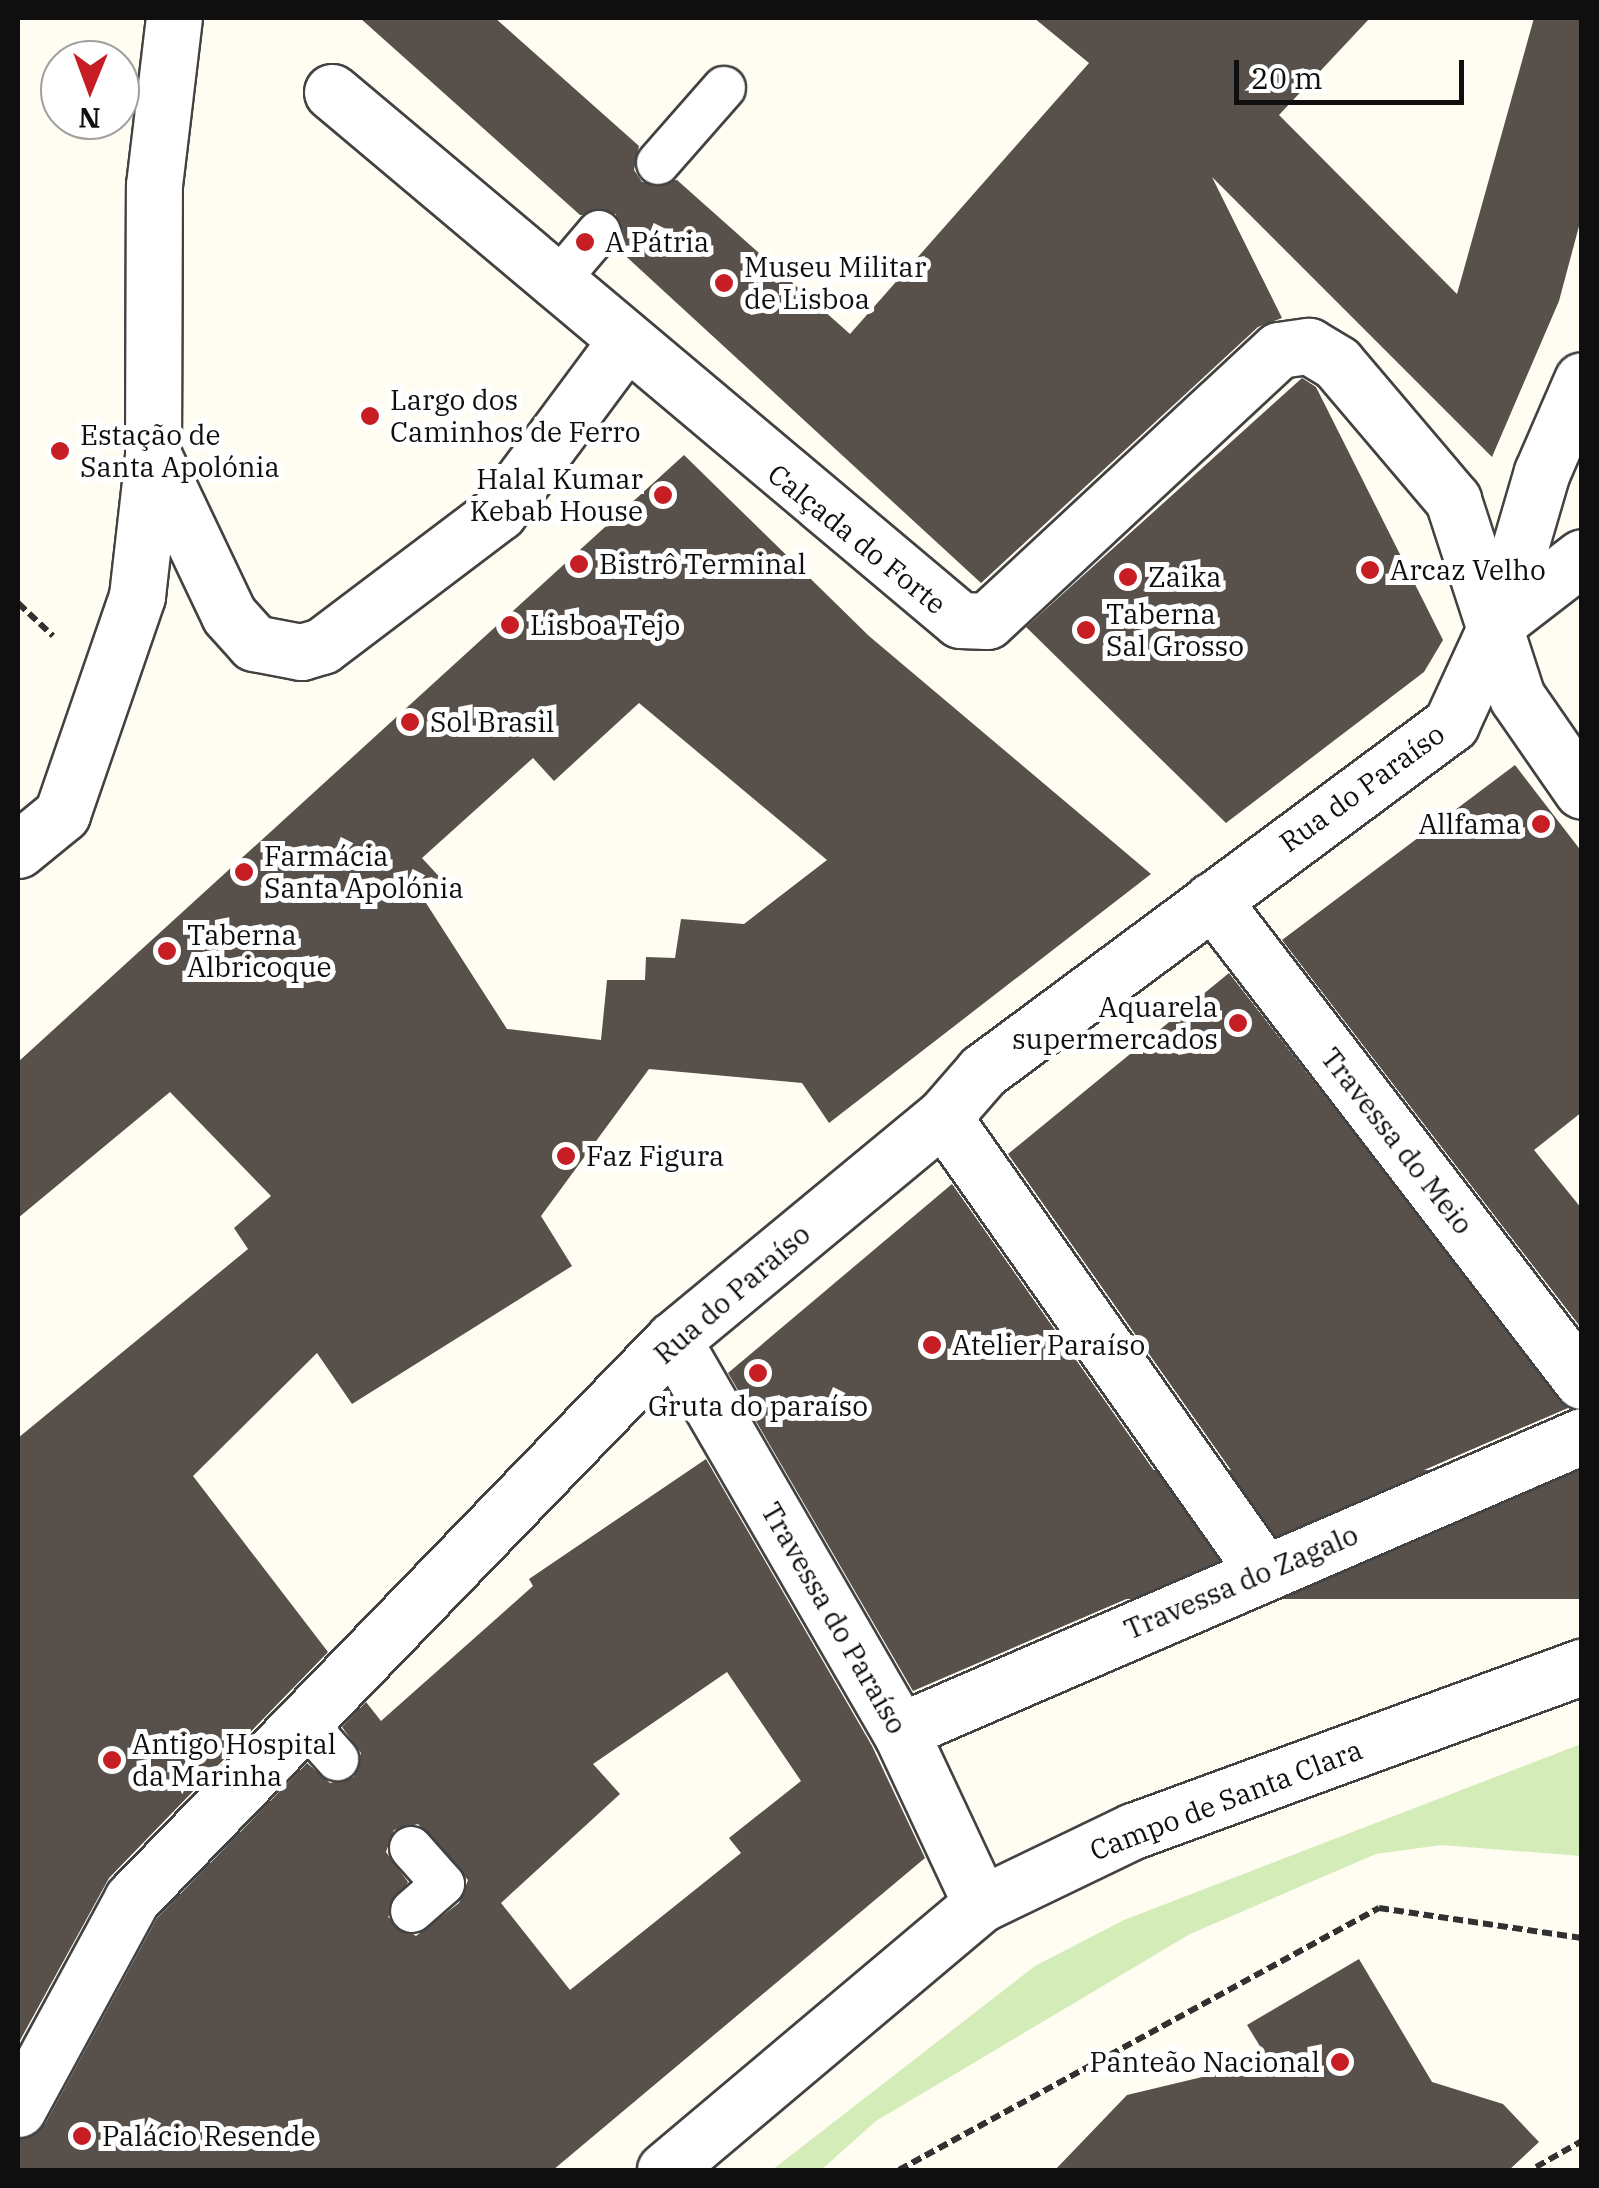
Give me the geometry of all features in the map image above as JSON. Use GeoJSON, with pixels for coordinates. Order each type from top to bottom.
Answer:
{"type":"FeatureCollection","features":[{"type":"Feature","properties":{"kind":"street"},"geometry":{"type":"LineString","coordinates":[[26,841],[62,814],[75,772],[107,700],[137,596],[152,455],[154,185],[174,18]]}},
{"type":"Feature","properties":{"kind":"street","name":"Calçada do Forte"},"geometry":{"type":"LineString","coordinates":[[332,92],[624,346],[934,606],[960,620],[987,621],[1279,350],[1309,346],[1337,363],[1453,500],[1498,622]]}},
{"type":"Feature","properties":{"kind":"street"},"geometry":{"type":"LineString","coordinates":[[152,455],[229,615],[254,643],[301,652],[322,646],[499,512],[624,346]]}},
{"type":"Feature","properties":{"kind":"street","name":"Rua do Paraíso"},"geometry":{"type":"LineString","coordinates":[[18,2110],[132,1899],[320,1740],[673,1340],[943,1118],[983,1071],[1451,724],[1498,622],[1542,472],[1582,380]]}},
{"type":"Feature","properties":{"kind":"street"},"geometry":{"type":"LineString","coordinates":[[1582,557],[1498,622],[1517,697],[1582,791]]}},
{"type":"Feature","properties":{"kind":"street","name":"Travessa do Meio"},"geometry":{"type":"LineString","coordinates":[[1212,900],[1582,1380]]}},
{"type":"Feature","properties":{"kind":"street"},"geometry":{"type":"LineString","coordinates":[[943,1118],[1264,1572]]}},
{"type":"Feature","properties":{"kind":"street","name":"Travessa do Paraíso"},"geometry":{"type":"LineString","coordinates":[[673,1340],[900,1731],[981,1904]]}},
{"type":"Feature","properties":{"kind":"street","name":"Travessa do Zagalo"},"geometry":{"type":"LineString","coordinates":[[900,1731],[1582,1436]]}},
{"type":"Feature","properties":{"kind":"street","name":"Campo de Santa Clara"},"geometry":{"type":"LineString","coordinates":[[666,2170],[981,1904],[1133,1831],[1582,1667]]}},
{"type":"Feature","properties":{"kind":"lane"},"geometry":{"type":"LineString","coordinates":[[658,163],[724,88]]}},
{"type":"Feature","properties":{"kind":"lane"},"geometry":{"type":"LineString","coordinates":[[553,286],[599,232]]}},
{"type":"Feature","properties":{"kind":"lane"},"geometry":{"type":"LineString","coordinates":[[412,1848],[443,1884],[412,1910]]}},
{"type":"Feature","properties":{"kind":"path"},"geometry":{"type":"LineString","coordinates":[[18,603],[60,642]]}},
{"type":"Feature","properties":{"kind":"path"},"geometry":{"type":"LineString","coordinates":[[899,2170],[1380,1908],[1582,1938]]}},
{"type":"Feature","properties":{"kind":"path"},"geometry":{"type":"LineString","coordinates":[[1536,2167],[1582,2140]]}},
{"type":"Feature","properties":{"kind":"green space"},"geometry":{"type":"Polygon","coordinates":[[[1581,1744],[1581,1856],[1441,1845],[1376,1854],[1190,1934],[876,2121],[821,2170],[772,2170],[1035,1966],[1124,1920],[1581,1744]]]}},
{"type":"Feature","properties":{"kind":"building"},"geometry":{"type":"Polygon","coordinates":[[[360,18],[495,18],[639,146],[634,170],[642,182],[677,180],[850,334],[1089,63],[1034,18],[1370,18],[1279,115],[1457,294],[1534,18],[1582,18],[1582,215],[1559,301],[1492,457],[1212,177],[1282,318],[1258,327],[981,583],[618,249],[616,214],[580,215],[360,18]]]}},
{"type":"Feature","properties":{"kind":"building"},"geometry":{"type":"Polygon","coordinates":[[[1302,378],[1316,387],[1443,640],[1424,672],[1226,823],[1026,627],[1302,378]]]}},
{"type":"Feature","properties":{"kind":"building"},"geometry":{"type":"Polygon","coordinates":[[[684,455],[869,636],[1151,874],[829,1123],[802,1083],[649,1069],[541,1216],[572,1266],[352,1404],[317,1353],[193,1476],[328,1652],[109,1878],[18,2044],[18,1438],[248,1249],[234,1228],[271,1196],[170,1092],[18,1218],[18,1062],[684,455]],[[639,703],[554,781],[533,758],[422,858],[446,884],[426,903],[507,1029],[601,1040],[607,980],[645,980],[646,957],[675,958],[681,919],[744,924],[827,860],[639,703]]]}},
{"type":"Feature","properties":{"kind":"building"},"geometry":{"type":"Polygon","coordinates":[[[1515,765],[1582,852],[1582,1112],[1534,1150],[1582,1209],[1582,1329],[1282,940],[1515,765]]]}},
{"type":"Feature","properties":{"kind":"building"},"geometry":{"type":"Polygon","coordinates":[[[1229,973],[1568,1408],[1276,1534],[1008,1154],[1229,973]]]}},
{"type":"Feature","properties":{"kind":"building"},"geometry":{"type":"Polygon","coordinates":[[[952,1184],[1217,1560],[913,1691],[728,1373],[952,1184]]]}},
{"type":"Feature","properties":{"kind":"building"},"geometry":{"type":"Polygon","coordinates":[[[706,1459],[872,1746],[925,1858],[553,2170],[18,2170],[18,2140],[45,2124],[157,1918],[307,1763],[330,1783],[354,1777],[361,1753],[342,1727],[366,1702],[381,1721],[533,1586],[529,1579],[706,1459]],[[727,1672],[593,1764],[620,1794],[501,1903],[570,1990],[741,1853],[729,1838],[801,1781],[727,1672]],[[418,1824],[394,1830],[386,1852],[408,1882],[388,1917],[416,1936],[459,1903],[468,1880],[418,1824]]]}},
{"type":"Feature","properties":{"kind":"building"},"geometry":{"type":"Polygon","coordinates":[[[885,1470],[1582,1470],[1582,1599],[885,1599],[885,1470]]]}},
{"type":"Feature","properties":{"kind":"building","name":"Panteão Nacional"},"geometry":{"type":"Polygon","coordinates":[[[1359,1959],[1432,2082],[1503,2104],[1539,2142],[1509,2170],[1055,2170],[1127,2095],[1269,2061],[1247,2025],[1359,1959]]]}},
{"type":"Feature","properties":{"kind":"place","name":"A Pátria"},"geometry":{"type":"Point","coordinates":[585,242]}},
{"type":"Feature","properties":{"kind":"place","name":"Museu Militar de Lisboa"},"geometry":{"type":"Point","coordinates":[724,283]}},
{"type":"Feature","properties":{"kind":"place","name":"Largo dos Caminhos de Ferro"},"geometry":{"type":"Point","coordinates":[370,416]}},
{"type":"Feature","properties":{"kind":"place","name":"Estação de Santa Apolónia"},"geometry":{"type":"Point","coordinates":[60,451]}},
{"type":"Feature","properties":{"kind":"place","name":"Halal Kumar Kebab House"},"geometry":{"type":"Point","coordinates":[663,495]}},
{"type":"Feature","properties":{"kind":"place","name":"Bistrô Terminal"},"geometry":{"type":"Point","coordinates":[579,564]}},
{"type":"Feature","properties":{"kind":"place","name":"Arcaz Velho"},"geometry":{"type":"Point","coordinates":[1370,570]}},
{"type":"Feature","properties":{"kind":"place","name":"Zaika"},"geometry":{"type":"Point","coordinates":[1128,577]}},
{"type":"Feature","properties":{"kind":"place","name":"Lisboa Tejo"},"geometry":{"type":"Point","coordinates":[510,625]}},
{"type":"Feature","properties":{"kind":"place","name":"Taberna Sal Grosso"},"geometry":{"type":"Point","coordinates":[1086,630]}},
{"type":"Feature","properties":{"kind":"place","name":"Sol Brasil"},"geometry":{"type":"Point","coordinates":[410,722]}},
{"type":"Feature","properties":{"kind":"place","name":"Allfama"},"geometry":{"type":"Point","coordinates":[1541,824]}},
{"type":"Feature","properties":{"kind":"place","name":"Farmácia Santa Apolónia"},"geometry":{"type":"Point","coordinates":[244,872]}},
{"type":"Feature","properties":{"kind":"place","name":"Taberna Albricoque"},"geometry":{"type":"Point","coordinates":[167,951]}},
{"type":"Feature","properties":{"kind":"place","name":"Aquarela supermercados"},"geometry":{"type":"Point","coordinates":[1238,1023]}},
{"type":"Feature","properties":{"kind":"place","name":"Faz Figura"},"geometry":{"type":"Point","coordinates":[566,1156]}},
{"type":"Feature","properties":{"kind":"place","name":"Atelier Paraíso"},"geometry":{"type":"Point","coordinates":[932,1345]}},
{"type":"Feature","properties":{"kind":"place","name":"Gruta do paraíso"},"geometry":{"type":"Point","coordinates":[758,1373]}},
{"type":"Feature","properties":{"kind":"place","name":"Antigo Hospital da Marinha"},"geometry":{"type":"Point","coordinates":[112,1760]}},
{"type":"Feature","properties":{"kind":"place","name":"Panteão Nacional"},"geometry":{"type":"Point","coordinates":[1340,2062]}},
{"type":"Feature","properties":{"kind":"place","name":"Palácio Resende"},"geometry":{"type":"Point","coordinates":[82,2136]}}]}
